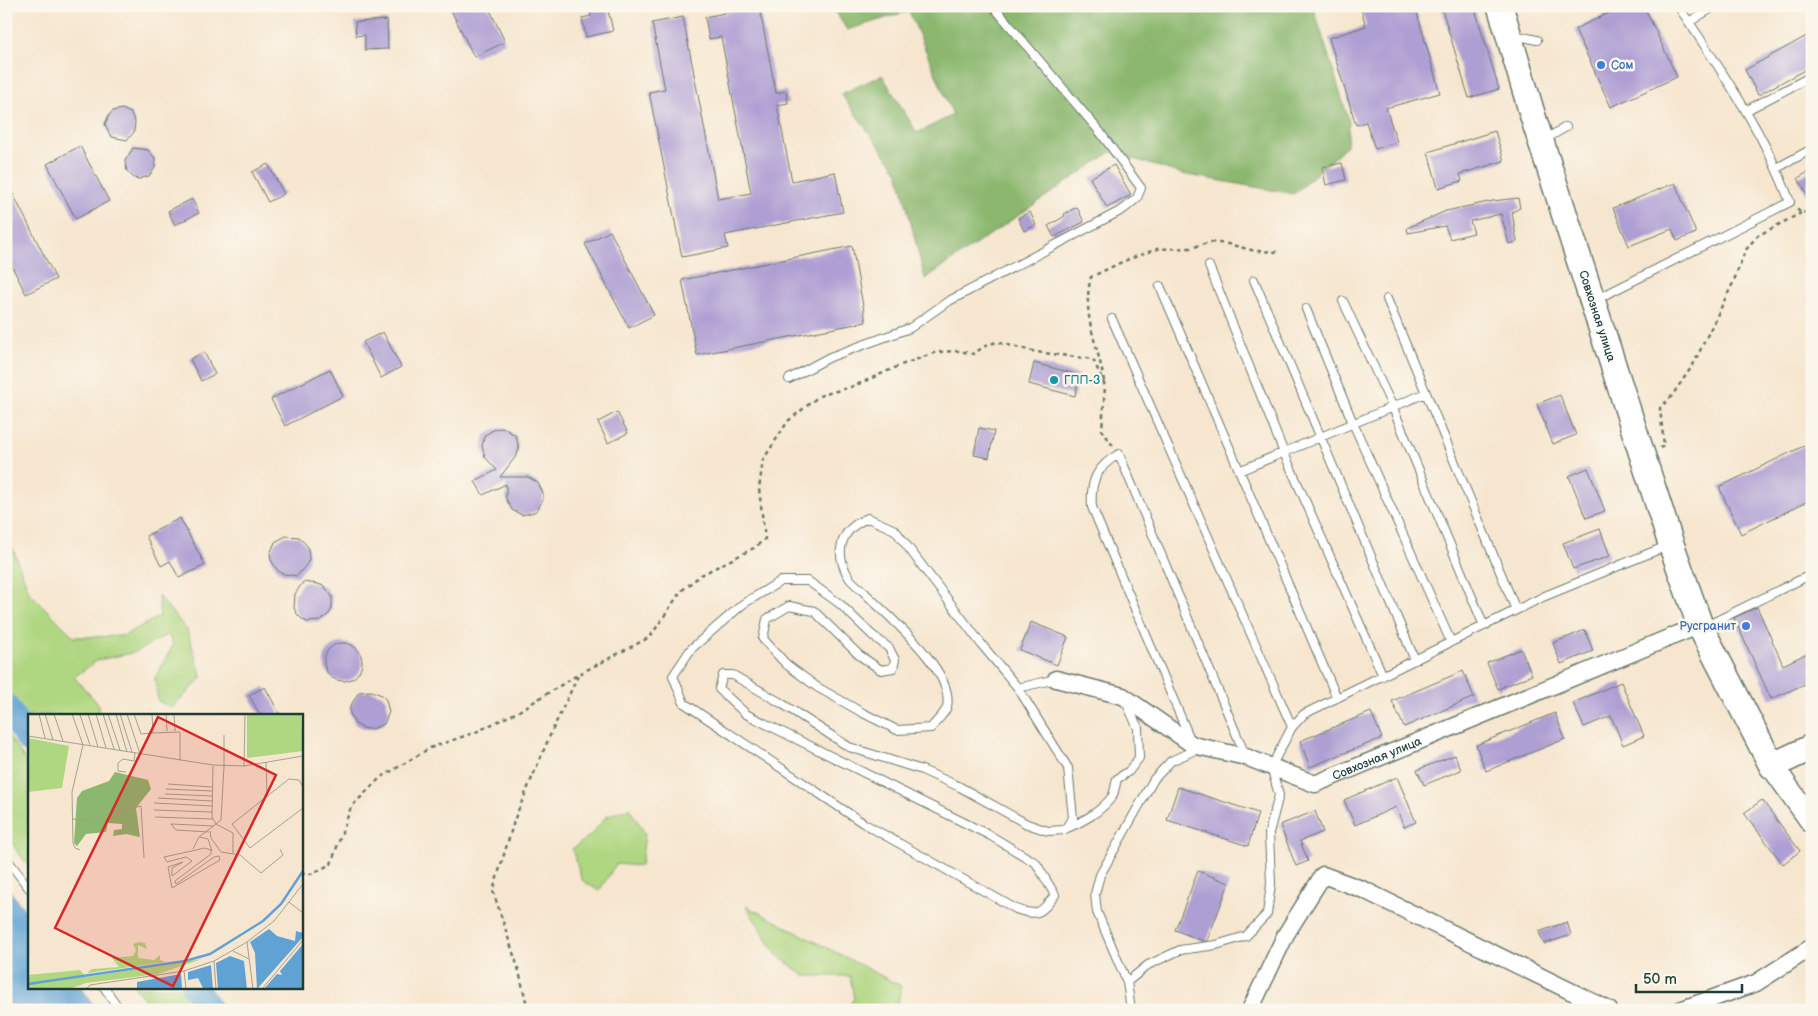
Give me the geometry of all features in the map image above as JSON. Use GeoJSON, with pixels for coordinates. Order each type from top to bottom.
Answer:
{"type":"FeatureCollection","features":[{"type":"Feature","properties":{"kind":"main road","name":"Совхозная улица"},"geometry":{"type":"LineString","coordinates":[[1500,6],[1541,142],[1671,544],[1700,626],[1772,766]]}},
{"type":"Feature","properties":{"kind":"main road"},"geometry":{"type":"LineString","coordinates":[[1772,766],[1812,747]]}},
{"type":"Feature","properties":{"kind":"street","name":"Совхозная улица"},"geometry":{"type":"LineString","coordinates":[[1056,679],[1123,696],[1200,747],[1246,757],[1315,784],[1700,626]]}},
{"type":"Feature","properties":{"kind":"street"},"geometry":{"type":"LineString","coordinates":[[1772,766],[1812,822]]}},
{"type":"Feature","properties":{"kind":"street"},"geometry":{"type":"LineString","coordinates":[[1250,1010],[1286,934],[1323,875],[1364,890],[1609,1010]]}},
{"type":"Feature","properties":{"kind":"street"},"geometry":{"type":"LineString","coordinates":[[1680,1010],[1756,983],[1812,947]]}},
{"type":"Feature","properties":{"kind":"lane"},"geometry":{"type":"LineString","coordinates":[[789,379],[830,357],[910,328],[947,302],[1108,218],[1124,209],[1137,198],[1141,188],[1100,132],[994,6]]}},
{"type":"Feature","properties":{"kind":"lane"},"geometry":{"type":"LineString","coordinates":[[1593,301],[1790,202],[1778,168],[1747,110],[1678,6]]}},
{"type":"Feature","properties":{"kind":"lane"},"geometry":{"type":"LineString","coordinates":[[1689,22],[1715,6]]}},
{"type":"Feature","properties":{"kind":"lane"},"geometry":{"type":"LineString","coordinates":[[1508,34],[1536,40]]}},
{"type":"Feature","properties":{"kind":"lane"},"geometry":{"type":"LineString","coordinates":[[1747,110],[1812,76]]}},
{"type":"Feature","properties":{"kind":"lane"},"geometry":{"type":"LineString","coordinates":[[1541,142],[1566,127]]}},
{"type":"Feature","properties":{"kind":"lane"},"geometry":{"type":"LineString","coordinates":[[1778,168],[1812,149]]}},
{"type":"Feature","properties":{"kind":"lane"},"geometry":{"type":"LineString","coordinates":[[1208,266],[1284,453],[1383,676]]}},
{"type":"Feature","properties":{"kind":"lane"},"geometry":{"type":"LineString","coordinates":[[1254,280],[1415,660]]}},
{"type":"Feature","properties":{"kind":"lane"},"geometry":{"type":"LineString","coordinates":[[1160,286],[1337,698]]}},
{"type":"Feature","properties":{"kind":"lane"},"geometry":{"type":"LineString","coordinates":[[1387,299],[1516,610]]}},
{"type":"Feature","properties":{"kind":"lane"},"geometry":{"type":"LineString","coordinates":[[1343,301],[1393,408],[1484,626]]}},
{"type":"Feature","properties":{"kind":"lane"},"geometry":{"type":"LineString","coordinates":[[1306,309],[1353,423],[1451,642]]}},
{"type":"Feature","properties":{"kind":"lane"},"geometry":{"type":"LineString","coordinates":[[1112,319],[1292,727]]}},
{"type":"Feature","properties":{"kind":"lane"},"geometry":{"type":"LineString","coordinates":[[1240,472],[1426,393]]}},
{"type":"Feature","properties":{"kind":"lane"},"geometry":{"type":"LineString","coordinates":[[1131,1010],[1127,982],[1097,912],[1095,894],[1100,875],[1154,779],[1171,761],[1200,747],[1092,507],[1090,489],[1096,475],[1108,460],[1119,454],[1246,757]]}},
{"type":"Feature","properties":{"kind":"lane"},"geometry":{"type":"LineString","coordinates":[[1064,830],[1073,818],[1068,768],[1018,688],[982,645],[895,530],[868,518],[856,522],[845,533],[840,554],[850,578],[916,644],[937,669],[948,691],[947,708],[931,728],[897,730],[863,713],[817,687],[786,664],[763,639],[767,619],[789,606],[814,611],[859,654],[881,670],[893,668],[895,660],[889,648],[872,635],[840,604],[808,580],[781,580],[743,604],[691,649],[673,676],[684,703],[863,823],[1016,909],[1031,915],[1043,910],[1055,895],[1036,864],[991,836],[746,714],[718,689],[724,675],[733,674],[849,747],[922,770],[960,787],[1027,824],[1048,831],[1064,830],[1077,825],[1099,810],[1112,797],[1117,779],[1129,770],[1139,758],[1138,728],[1123,696]]}},
{"type":"Feature","properties":{"kind":"lane"},"geometry":{"type":"LineString","coordinates":[[1127,982],[1148,964],[1180,950],[1216,945],[1246,936],[1267,914],[1271,884],[1269,833],[1279,795],[1271,767],[1292,727],[1304,714],[1516,610],[1671,544]]}},
{"type":"Feature","properties":{"kind":"lane"},"geometry":{"type":"LineString","coordinates":[[1700,626],[1812,574]]}},
{"type":"Feature","properties":{"kind":"lane"},"geometry":{"type":"LineString","coordinates":[[1018,688],[1056,679]]}},
{"type":"Feature","properties":{"kind":"lane"},"geometry":{"type":"LineString","coordinates":[[6,858],[28,887]]}},
{"type":"Feature","properties":{"kind":"lane"},"geometry":{"type":"LineString","coordinates":[[105,988],[120,1010]]}},
{"type":"Feature","properties":{"kind":"path"},"geometry":{"type":"LineString","coordinates":[[1790,202],[1801,213]]}},
{"type":"Feature","properties":{"kind":"path"},"geometry":{"type":"LineString","coordinates":[[1642,454],[1664,446],[1660,408],[1671,397],[1693,365],[1733,283],[1745,251],[1757,236],[1801,213],[1812,211]]}},
{"type":"Feature","properties":{"kind":"path"},"geometry":{"type":"LineString","coordinates":[[302,872],[311,874],[332,864],[350,806],[380,778],[430,748],[476,732],[519,710],[579,674],[650,637],[681,592],[688,586],[701,575],[754,548],[765,539],[759,490],[763,460],[788,421],[820,396],[854,386],[901,364],[937,352],[959,351],[974,354],[983,347],[996,342],[1036,352],[1093,359],[1105,386],[1102,430],[1119,454]]}},
{"type":"Feature","properties":{"kind":"path"},"geometry":{"type":"LineString","coordinates":[[528,1010],[520,971],[493,891],[515,818],[551,733],[579,674]]}},
{"type":"Feature","properties":{"kind":"green space"},"geometry":{"type":"Polygon","coordinates":[[[832,6],[1313,6],[1349,121],[1347,145],[1294,194],[1182,174],[1111,152],[925,279],[898,172],[841,94],[882,75],[917,133],[953,115],[909,11],[847,30],[832,6]]]}},
{"type":"Feature","properties":{"kind":"green space"},"geometry":{"type":"Polygon","coordinates":[[[6,530],[29,592],[74,637],[123,636],[160,616],[158,596],[187,630],[202,678],[172,708],[158,701],[155,678],[173,645],[168,634],[136,652],[98,660],[74,677],[99,705],[98,714],[28,714],[28,727],[6,694],[6,530]]]}},
{"type":"Feature","properties":{"kind":"green space"},"geometry":{"type":"Polygon","coordinates":[[[6,732],[28,765],[28,866],[6,835],[6,732]]]}},
{"type":"Feature","properties":{"kind":"green space"},"geometry":{"type":"Polygon","coordinates":[[[629,808],[645,833],[641,866],[616,864],[599,891],[582,880],[572,849],[591,835],[607,816],[629,808]]]}},
{"type":"Feature","properties":{"kind":"green space"},"geometry":{"type":"Polygon","coordinates":[[[746,906],[901,986],[897,1010],[846,1010],[854,999],[850,976],[805,976],[777,955],[746,906]]]}},
{"type":"Feature","properties":{"kind":"green space"},"geometry":{"type":"Polygon","coordinates":[[[135,988],[181,988],[198,1010],[154,1010],[135,988]]]}},
{"type":"Feature","properties":{"kind":"water"},"geometry":{"type":"Polygon","coordinates":[[[6,886],[28,915],[28,988],[82,988],[97,1010],[6,1010],[6,886]]]}},
{"type":"Feature","properties":{"kind":"building"},"geometry":{"type":"Polygon","coordinates":[[[449,6],[488,6],[505,42],[474,57],[449,6]]]}},
{"type":"Feature","properties":{"kind":"building"},"geometry":{"type":"Polygon","coordinates":[[[590,6],[607,6],[613,31],[586,37],[582,18],[591,16],[590,6]]]}},
{"type":"Feature","properties":{"kind":"building"},"geometry":{"type":"Polygon","coordinates":[[[733,6],[759,6],[776,93],[786,91],[788,103],[777,105],[792,181],[835,172],[843,212],[725,235],[728,248],[682,257],[649,92],[665,89],[652,23],[683,17],[718,199],[751,193],[721,37],[709,39],[705,17],[734,11],[733,6]]]}},
{"type":"Feature","properties":{"kind":"building"},"geometry":{"type":"Polygon","coordinates":[[[1360,6],[1415,6],[1440,93],[1386,108],[1397,142],[1375,149],[1366,122],[1356,125],[1329,38],[1366,26],[1360,6]]]}},
{"type":"Feature","properties":{"kind":"building"},"geometry":{"type":"Polygon","coordinates":[[[1441,6],[1474,6],[1499,89],[1469,98],[1441,6]]]}},
{"type":"Feature","properties":{"kind":"building"},"geometry":{"type":"Polygon","coordinates":[[[1624,6],[1644,6],[1677,77],[1611,107],[1575,29],[1624,6]]]}},
{"type":"Feature","properties":{"kind":"building"},"geometry":{"type":"Polygon","coordinates":[[[387,20],[388,49],[365,50],[365,35],[356,36],[355,22],[387,20]]]}},
{"type":"Feature","properties":{"kind":"building"},"geometry":{"type":"Polygon","coordinates":[[[1812,33],[1812,66],[1758,95],[1745,70],[1812,33]]]}},
{"type":"Feature","properties":{"kind":"building"},"geometry":{"type":"Polygon","coordinates":[[[122,109],[131,113],[135,122],[134,132],[127,140],[112,137],[105,124],[113,111],[122,109]]]}},
{"type":"Feature","properties":{"kind":"building"},"geometry":{"type":"Polygon","coordinates":[[[1495,131],[1504,161],[1460,174],[1462,181],[1438,188],[1428,152],[1495,131]]]}},
{"type":"Feature","properties":{"kind":"building"},"geometry":{"type":"Polygon","coordinates":[[[80,146],[109,201],[76,219],[47,164],[80,146]]]}},
{"type":"Feature","properties":{"kind":"building"},"geometry":{"type":"Polygon","coordinates":[[[133,148],[148,150],[155,158],[155,168],[149,176],[139,179],[134,178],[127,171],[125,161],[133,148]]]}},
{"type":"Feature","properties":{"kind":"building"},"geometry":{"type":"Polygon","coordinates":[[[1342,163],[1346,180],[1326,185],[1322,167],[1342,163]]]}},
{"type":"Feature","properties":{"kind":"building"},"geometry":{"type":"Polygon","coordinates":[[[268,164],[284,194],[268,202],[252,172],[268,164]]]}},
{"type":"Feature","properties":{"kind":"building"},"geometry":{"type":"Polygon","coordinates":[[[1114,165],[1131,195],[1107,208],[1090,178],[1114,165]]]}},
{"type":"Feature","properties":{"kind":"building"},"geometry":{"type":"Polygon","coordinates":[[[1812,170],[1812,204],[1798,178],[1812,170]]]}},
{"type":"Feature","properties":{"kind":"building"},"geometry":{"type":"Polygon","coordinates":[[[6,180],[56,279],[26,294],[6,255],[6,180]]]}},
{"type":"Feature","properties":{"kind":"building"},"geometry":{"type":"Polygon","coordinates":[[[1675,183],[1696,233],[1677,241],[1672,229],[1629,246],[1613,208],[1675,183]]]}},
{"type":"Feature","properties":{"kind":"building"},"geometry":{"type":"Polygon","coordinates":[[[1518,198],[1520,208],[1512,212],[1517,242],[1509,244],[1501,214],[1470,221],[1474,233],[1450,239],[1445,226],[1408,233],[1407,228],[1446,211],[1518,198]]]}},
{"type":"Feature","properties":{"kind":"building"},"geometry":{"type":"Polygon","coordinates":[[[192,199],[199,213],[175,225],[168,211],[192,199]]]}},
{"type":"Feature","properties":{"kind":"building"},"geometry":{"type":"Polygon","coordinates":[[[1077,207],[1084,222],[1054,237],[1048,226],[1077,207]]]}},
{"type":"Feature","properties":{"kind":"building"},"geometry":{"type":"Polygon","coordinates":[[[1030,212],[1036,225],[1024,231],[1018,218],[1030,212]]]}},
{"type":"Feature","properties":{"kind":"building"},"geometry":{"type":"Polygon","coordinates":[[[610,231],[654,315],[629,328],[585,244],[610,231]]]}},
{"type":"Feature","properties":{"kind":"building"},"geometry":{"type":"Polygon","coordinates":[[[852,246],[866,322],[697,355],[682,280],[852,246]]]}},
{"type":"Feature","properties":{"kind":"building"},"geometry":{"type":"Polygon","coordinates":[[[383,332],[401,367],[381,378],[363,342],[383,332]]]}},
{"type":"Feature","properties":{"kind":"building"},"geometry":{"type":"Polygon","coordinates":[[[204,352],[215,374],[201,381],[190,359],[204,352]]]}},
{"type":"Feature","properties":{"kind":"building","name":"ГПП-3"},"geometry":{"type":"Polygon","coordinates":[[[1034,363],[1080,375],[1075,396],[1029,384],[1034,363]]]}},
{"type":"Feature","properties":{"kind":"building"},"geometry":{"type":"Polygon","coordinates":[[[330,369],[343,396],[285,426],[271,399],[330,369]]]}},
{"type":"Feature","properties":{"kind":"building"},"geometry":{"type":"Polygon","coordinates":[[[1560,395],[1576,435],[1553,444],[1537,404],[1560,395]]]}},
{"type":"Feature","properties":{"kind":"building"},"geometry":{"type":"Polygon","coordinates":[[[617,412],[628,433],[608,443],[598,422],[617,412]]]}},
{"type":"Feature","properties":{"kind":"building"},"geometry":{"type":"Polygon","coordinates":[[[501,428],[516,436],[519,449],[517,455],[500,477],[528,477],[538,483],[543,493],[543,499],[538,509],[534,512],[522,515],[512,510],[506,499],[506,484],[483,495],[475,481],[497,470],[485,457],[482,446],[485,435],[501,428]]]}},
{"type":"Feature","properties":{"kind":"building"},"geometry":{"type":"Polygon","coordinates":[[[979,428],[994,431],[989,458],[974,455],[979,428]]]}},
{"type":"Feature","properties":{"kind":"building"},"geometry":{"type":"Polygon","coordinates":[[[1812,442],[1812,499],[1741,534],[1719,487],[1812,442]]]}},
{"type":"Feature","properties":{"kind":"building"},"geometry":{"type":"Polygon","coordinates":[[[1588,468],[1605,511],[1586,518],[1569,476],[1588,468]]]}},
{"type":"Feature","properties":{"kind":"building"},"geometry":{"type":"Polygon","coordinates":[[[180,518],[205,565],[179,578],[170,561],[161,566],[146,536],[180,518]]]}},
{"type":"Feature","properties":{"kind":"building"},"geometry":{"type":"Polygon","coordinates":[[[1600,529],[1610,556],[1573,569],[1563,543],[1600,529]]]}},
{"type":"Feature","properties":{"kind":"building"},"geometry":{"type":"Polygon","coordinates":[[[286,536],[299,537],[308,547],[309,560],[297,576],[278,571],[271,560],[270,554],[275,542],[286,536]]]}},
{"type":"Feature","properties":{"kind":"building"},"geometry":{"type":"Polygon","coordinates":[[[303,582],[324,586],[332,596],[332,608],[329,614],[320,621],[307,622],[297,614],[294,608],[295,594],[303,582]]]}},
{"type":"Feature","properties":{"kind":"building"},"geometry":{"type":"Polygon","coordinates":[[[1757,607],[1783,665],[1812,651],[1812,681],[1771,699],[1734,618],[1757,607]]]}},
{"type":"Feature","properties":{"kind":"building"},"geometry":{"type":"Polygon","coordinates":[[[1031,622],[1068,637],[1057,665],[1020,650],[1031,622]]]}},
{"type":"Feature","properties":{"kind":"building"},"geometry":{"type":"Polygon","coordinates":[[[1585,630],[1593,651],[1561,664],[1553,643],[1585,630]]]}},
{"type":"Feature","properties":{"kind":"building"},"geometry":{"type":"Polygon","coordinates":[[[343,643],[357,648],[362,662],[357,676],[343,681],[329,676],[324,662],[329,648],[343,643]]]}},
{"type":"Feature","properties":{"kind":"building"},"geometry":{"type":"Polygon","coordinates":[[[1521,649],[1532,675],[1498,689],[1487,663],[1521,649]]]}},
{"type":"Feature","properties":{"kind":"building"},"geometry":{"type":"Polygon","coordinates":[[[1463,671],[1474,697],[1404,727],[1392,701],[1463,671]]]}},
{"type":"Feature","properties":{"kind":"building"},"geometry":{"type":"Polygon","coordinates":[[[1621,682],[1644,736],[1623,745],[1611,716],[1584,727],[1573,703],[1621,682]]]}},
{"type":"Feature","properties":{"kind":"building"},"geometry":{"type":"Polygon","coordinates":[[[265,687],[279,714],[259,714],[249,695],[265,687]]]}},
{"type":"Feature","properties":{"kind":"building"},"geometry":{"type":"Polygon","coordinates":[[[371,691],[382,695],[386,700],[389,712],[384,724],[372,729],[366,729],[355,724],[350,713],[350,707],[359,692],[371,691]]]}},
{"type":"Feature","properties":{"kind":"building"},"geometry":{"type":"Polygon","coordinates":[[[1371,712],[1382,738],[1310,767],[1300,741],[1371,712]]]}},
{"type":"Feature","properties":{"kind":"building"},"geometry":{"type":"Polygon","coordinates":[[[1555,713],[1565,739],[1486,771],[1476,745],[1555,713]]]}},
{"type":"Feature","properties":{"kind":"building"},"geometry":{"type":"Polygon","coordinates":[[[1455,755],[1461,770],[1424,785],[1417,770],[1455,755]]]}},
{"type":"Feature","properties":{"kind":"building"},"geometry":{"type":"Polygon","coordinates":[[[1397,777],[1416,822],[1404,827],[1396,807],[1355,825],[1344,800],[1397,777]]]}},
{"type":"Feature","properties":{"kind":"building"},"geometry":{"type":"Polygon","coordinates":[[[1178,787],[1258,813],[1248,846],[1167,820],[1178,787]]]}},
{"type":"Feature","properties":{"kind":"building"},"geometry":{"type":"Polygon","coordinates":[[[1762,800],[1800,851],[1783,864],[1744,813],[1762,800]]]}},
{"type":"Feature","properties":{"kind":"building"},"geometry":{"type":"Polygon","coordinates":[[[1315,811],[1323,832],[1300,841],[1308,861],[1296,866],[1280,825],[1315,811]]]}},
{"type":"Feature","properties":{"kind":"building"},"geometry":{"type":"Polygon","coordinates":[[[1198,871],[1229,883],[1207,941],[1175,930],[1198,871]]]}},
{"type":"Feature","properties":{"kind":"building"},"geometry":{"type":"Polygon","coordinates":[[[1567,922],[1571,935],[1544,944],[1539,932],[1567,922]]]}},
{"type":"Feature","properties":{"kind":"waterway"},"geometry":{"type":"LineString","coordinates":[[6,706],[28,739]]}},
{"type":"Feature","properties":{"kind":"waterway"},"geometry":{"type":"LineString","coordinates":[[195,988],[210,1010]]}},
{"type":"Feature","properties":{"kind":"place","name":"Сом"},"geometry":{"type":"Point","coordinates":[1601,65]}},
{"type":"Feature","properties":{"kind":"place","name":"ГПП-3"},"geometry":{"type":"Point","coordinates":[1054,380]}},
{"type":"Feature","properties":{"kind":"place","name":"Русгранит"},"geometry":{"type":"Point","coordinates":[1746,626]}}]}
